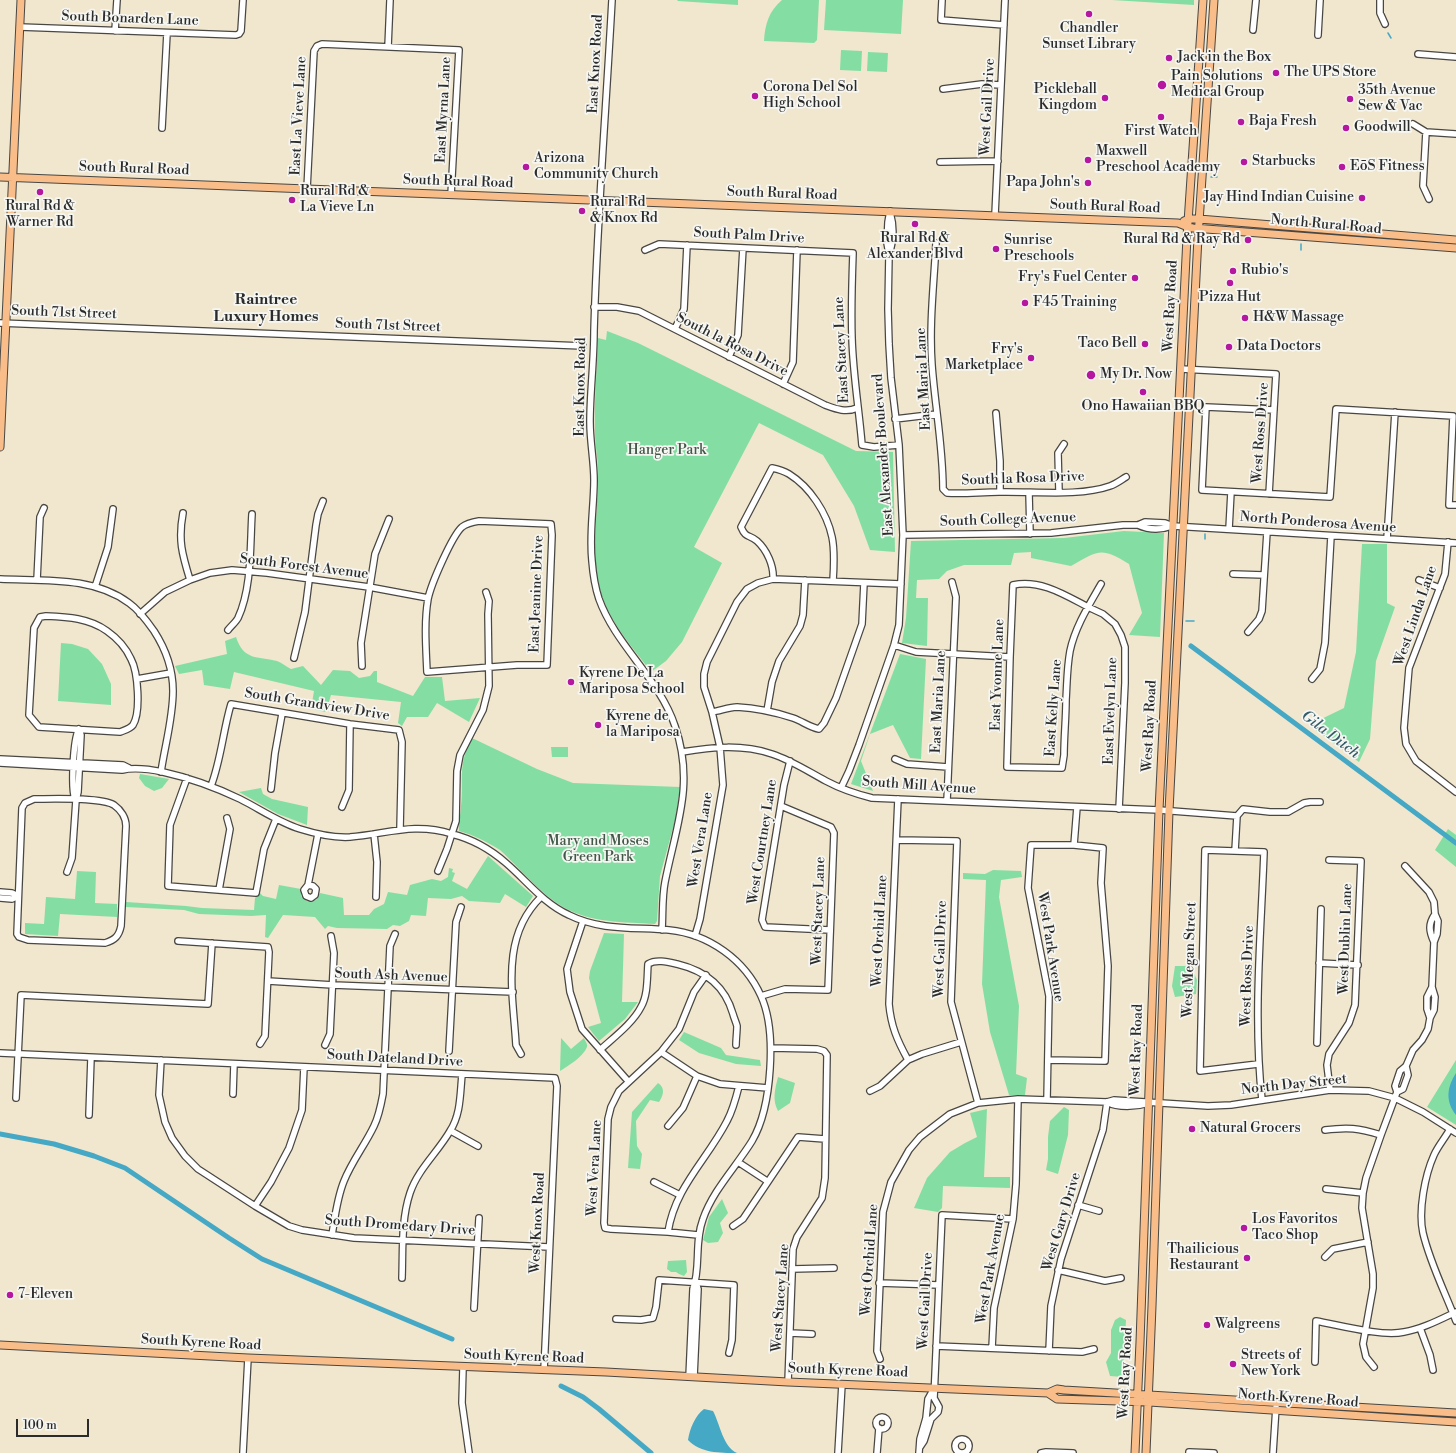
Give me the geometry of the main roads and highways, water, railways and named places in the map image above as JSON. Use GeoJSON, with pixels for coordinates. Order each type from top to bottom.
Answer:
{"type":"FeatureCollection","features":[{"type":"Feature","properties":{"kind":"main road"},"geometry":{"type":"LineString","coordinates":[[0,446],[3,323],[14,178],[21,0]]}},
{"type":"Feature","properties":{"kind":"main road","name":"West Ray Road"},"geometry":{"type":"LineString","coordinates":[[1146,1453],[1159,1103],[1164,811],[1178,526],[1192,369],[1193,228],[1203,0]]}},
{"type":"Feature","properties":{"kind":"main road","name":"West Ray Road"},"geometry":{"type":"LineString","coordinates":[[1135,1453],[1149,1103],[1178,526],[1181,369],[1193,228],[1209,78],[1214,0]]}},
{"type":"Feature","properties":{"kind":"main road"},"geometry":{"type":"LineString","coordinates":[[1199,76],[1209,78]]}},
{"type":"Feature","properties":{"kind":"main road","name":"South Rural Road"},"geometry":{"type":"LineString","coordinates":[[0,178],[995,215],[1178,223],[1193,228]]}},
{"type":"Feature","properties":{"kind":"main road","name":"South Rural Road"},"geometry":{"type":"LineString","coordinates":[[1178,223],[1194,219]]}},
{"type":"Feature","properties":{"kind":"main road","name":"North Rural Road"},"geometry":{"type":"LineString","coordinates":[[1194,219],[1456,240]]}},
{"type":"Feature","properties":{"kind":"main road","name":"North Rural Road"},"geometry":{"type":"LineString","coordinates":[[1193,228],[1456,248]]}},
{"type":"Feature","properties":{"kind":"main road","name":"South Kyrene Road"},"geometry":{"type":"LineString","coordinates":[[0,1345],[248,1358],[788,1382],[1048,1393],[1057,1389],[1149,1394]]}},
{"type":"Feature","properties":{"kind":"main road","name":"South Kyrene Road"},"geometry":{"type":"LineString","coordinates":[[1048,1393],[1057,1399],[1138,1402]]}},
{"type":"Feature","properties":{"kind":"main road","name":"North Kyrene Road"},"geometry":{"type":"LineString","coordinates":[[1149,1394],[1456,1413]]}},
{"type":"Feature","properties":{"kind":"main road","name":"North Kyrene Road"},"geometry":{"type":"LineString","coordinates":[[1138,1402],[1456,1422]]}},
{"type":"Feature","properties":{"kind":"water"},"geometry":{"type":"Polygon","coordinates":[[[1456,1073],[1456,1115],[1452,1110],[1448,1094],[1456,1073]]]}},
{"type":"Feature","properties":{"kind":"water"},"geometry":{"type":"Polygon","coordinates":[[[704,1409],[713,1411],[725,1441],[732,1450],[737,1453],[704,1450],[698,1448],[688,1440],[693,1423],[704,1409]]]}},
{"type":"Feature","properties":{"kind":"waterway"},"geometry":{"type":"LineString","coordinates":[[1388,33],[1391,38]]}},
{"type":"Feature","properties":{"kind":"waterway"},"geometry":{"type":"LineString","coordinates":[[1211,177],[1217,177]]}},
{"type":"Feature","properties":{"kind":"waterway"},"geometry":{"type":"LineString","coordinates":[[1172,241],[1173,234]]}},
{"type":"Feature","properties":{"kind":"waterway"},"geometry":{"type":"LineString","coordinates":[[1301,244],[1301,250]]}},
{"type":"Feature","properties":{"kind":"waterway"},"geometry":{"type":"LineString","coordinates":[[1205,534],[1205,539]]}},
{"type":"Feature","properties":{"kind":"waterway"},"geometry":{"type":"LineString","coordinates":[[1186,621],[1194,621]]}},
{"type":"Feature","properties":{"kind":"waterway","name":"Gila Ditch"},"geometry":{"type":"LineString","coordinates":[[1191,646],[1456,843]]}},
{"type":"Feature","properties":{"kind":"waterway"},"geometry":{"type":"LineString","coordinates":[[0,1134],[54,1144],[94,1156],[125,1168],[262,1259],[452,1339]]}},
{"type":"Feature","properties":{"kind":"waterway"},"geometry":{"type":"LineString","coordinates":[[561,1386],[583,1397],[651,1453]]}},
{"type":"Feature","properties":{"kind":"place","name":"Chandler Sunset Library"},"geometry":{"type":"Point","coordinates":[1089,14]}},
{"type":"Feature","properties":{"kind":"place","name":"Jack in the Box"},"geometry":{"type":"Point","coordinates":[1169,58]}},
{"type":"Feature","properties":{"kind":"place","name":"The UPS Store"},"geometry":{"type":"Point","coordinates":[1276,73]}},
{"type":"Feature","properties":{"kind":"place","name":"Pain Solutions Medical Group"},"geometry":{"type":"Point","coordinates":[1162,85]}},
{"type":"Feature","properties":{"kind":"place","name":"Corona Del Sol High School"},"geometry":{"type":"Point","coordinates":[755,96]}},
{"type":"Feature","properties":{"kind":"place","name":"Pickleball Kingdom"},"geometry":{"type":"Point","coordinates":[1105,98]}},
{"type":"Feature","properties":{"kind":"place","name":"35th Avenue Sew & Vac"},"geometry":{"type":"Point","coordinates":[1350,99]}},
{"type":"Feature","properties":{"kind":"place","name":"First Watch"},"geometry":{"type":"Point","coordinates":[1161,117]}},
{"type":"Feature","properties":{"kind":"place","name":"Baja Fresh"},"geometry":{"type":"Point","coordinates":[1241,122]}},
{"type":"Feature","properties":{"kind":"place","name":"Goodwill"},"geometry":{"type":"Point","coordinates":[1346,128]}},
{"type":"Feature","properties":{"kind":"place","name":"Maxwell Preschool Academy"},"geometry":{"type":"Point","coordinates":[1088,160]}},
{"type":"Feature","properties":{"kind":"place","name":"Starbucks"},"geometry":{"type":"Point","coordinates":[1244,162]}},
{"type":"Feature","properties":{"kind":"place","name":"Arizona Community Church"},"geometry":{"type":"Point","coordinates":[526,167]}},
{"type":"Feature","properties":{"kind":"place","name":"EōS Fitness"},"geometry":{"type":"Point","coordinates":[1342,167]}},
{"type":"Feature","properties":{"kind":"place","name":"Papa John's"},"geometry":{"type":"Point","coordinates":[1088,183]}},
{"type":"Feature","properties":{"kind":"place","name":"Rural Rd & Warner Rd"},"geometry":{"type":"Point","coordinates":[40,192]}},
{"type":"Feature","properties":{"kind":"place","name":"Jay Hind Indian Cuisine"},"geometry":{"type":"Point","coordinates":[1362,198]}},
{"type":"Feature","properties":{"kind":"place","name":"Rural Rd & La Vieve Ln"},"geometry":{"type":"Point","coordinates":[292,200]}},
{"type":"Feature","properties":{"kind":"place","name":"Rural Rd & Knox Rd"},"geometry":{"type":"Point","coordinates":[582,211]}},
{"type":"Feature","properties":{"kind":"place","name":"Rural Rd & Alexander Blvd"},"geometry":{"type":"Point","coordinates":[915,224]}},
{"type":"Feature","properties":{"kind":"place","name":"Rural Rd & Ray Rd"},"geometry":{"type":"Point","coordinates":[1248,240]}},
{"type":"Feature","properties":{"kind":"place","name":"Sunrise Preschools"},"geometry":{"type":"Point","coordinates":[996,249]}},
{"type":"Feature","properties":{"kind":"place","name":"Rubio's"},"geometry":{"type":"Point","coordinates":[1233,271]}},
{"type":"Feature","properties":{"kind":"place","name":"Fry's Fuel Center"},"geometry":{"type":"Point","coordinates":[1135,278]}},
{"type":"Feature","properties":{"kind":"place","name":"Pizza Hut"},"geometry":{"type":"Point","coordinates":[1230,283]}},
{"type":"Feature","properties":{"kind":"place","name":"F45 Training"},"geometry":{"type":"Point","coordinates":[1025,303]}},
{"type":"Feature","properties":{"kind":"place","name":"H&W Massage"},"geometry":{"type":"Point","coordinates":[1245,318]}},
{"type":"Feature","properties":{"kind":"place","name":"Taco Bell"},"geometry":{"type":"Point","coordinates":[1145,344]}},
{"type":"Feature","properties":{"kind":"place","name":"Data Doctors"},"geometry":{"type":"Point","coordinates":[1229,347]}},
{"type":"Feature","properties":{"kind":"place","name":"Fry's Marketplace"},"geometry":{"type":"Point","coordinates":[1031,358]}},
{"type":"Feature","properties":{"kind":"place","name":"My Dr. Now"},"geometry":{"type":"Point","coordinates":[1091,375]}},
{"type":"Feature","properties":{"kind":"place","name":"Ono Hawaiian BBQ"},"geometry":{"type":"Point","coordinates":[1143,392]}},
{"type":"Feature","properties":{"kind":"place","name":"Kyrene De La Mariposa School"},"geometry":{"type":"Point","coordinates":[571,682]}},
{"type":"Feature","properties":{"kind":"place","name":"Kyrene de la Mariposa"},"geometry":{"type":"Point","coordinates":[598,725]}},
{"type":"Feature","properties":{"kind":"place","name":"Natural Grocers"},"geometry":{"type":"Point","coordinates":[1192,1129]}},
{"type":"Feature","properties":{"kind":"place","name":"Los Favoritos Taco Shop"},"geometry":{"type":"Point","coordinates":[1244,1228]}},
{"type":"Feature","properties":{"kind":"place","name":"Thailicious Restaurant"},"geometry":{"type":"Point","coordinates":[1247,1258]}},
{"type":"Feature","properties":{"kind":"place","name":"7-Eleven"},"geometry":{"type":"Point","coordinates":[10,1295]}},
{"type":"Feature","properties":{"kind":"place","name":"Walgreens"},"geometry":{"type":"Point","coordinates":[1207,1325]}},
{"type":"Feature","properties":{"kind":"place","name":"Streets of New York"},"geometry":{"type":"Point","coordinates":[1233,1364]}},
{"type":"Feature","properties":{"kind":"district","name":"Raintree Luxury Homes"},"geometry":{"type":"Point","coordinates":[266,308]}},
{"type":"Feature","properties":{"kind":"park label","name":"Hanger Park"},"geometry":{"type":"Point","coordinates":[667,451]}},
{"type":"Feature","properties":{"kind":"park label","name":"Mary and Moses Green Park"},"geometry":{"type":"Point","coordinates":[598,850]}}]}
